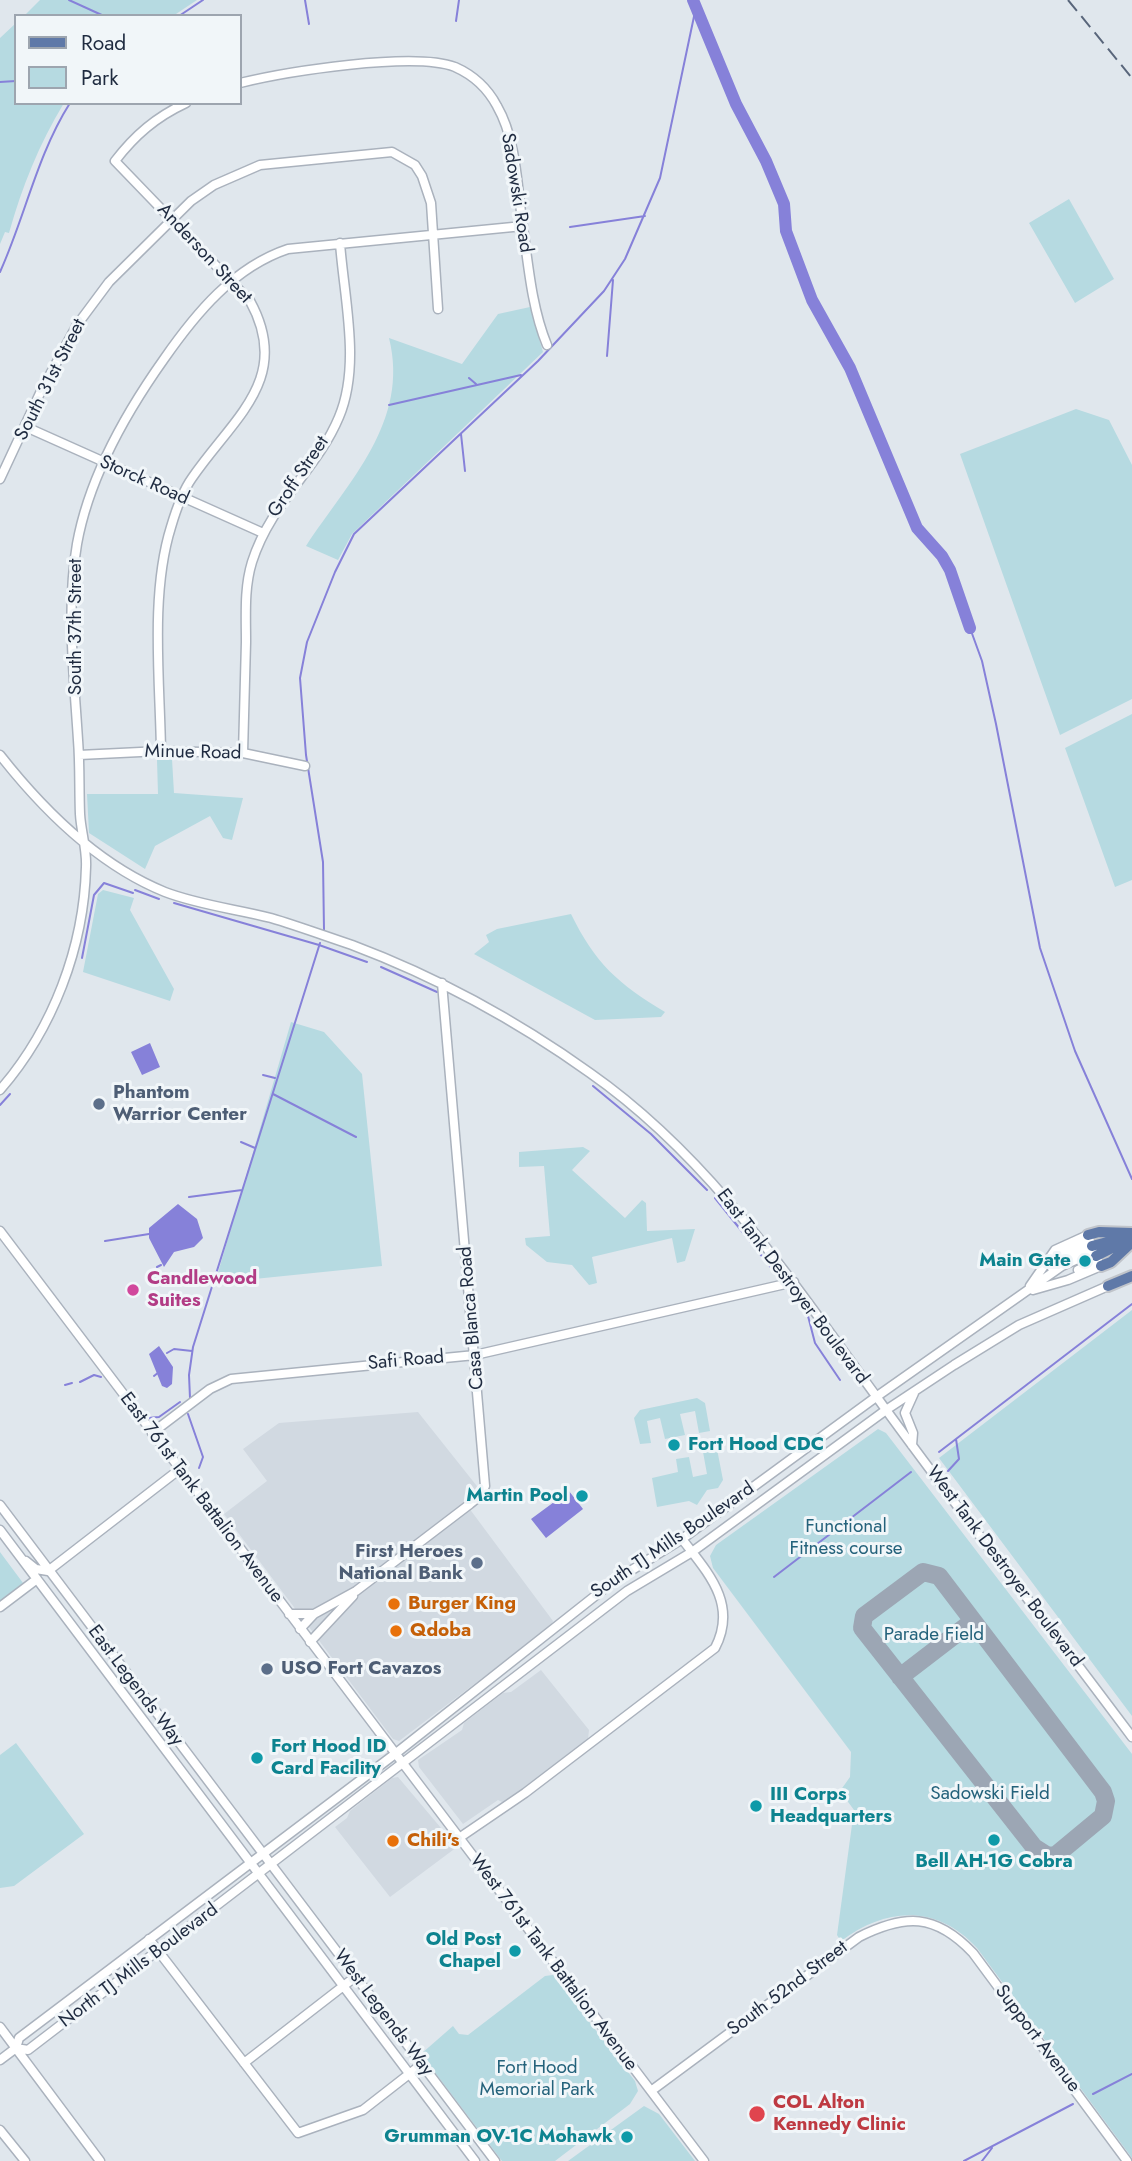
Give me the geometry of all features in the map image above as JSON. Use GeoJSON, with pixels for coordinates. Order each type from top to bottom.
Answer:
{"type":"FeatureCollection","features":[{"type":"Feature","properties":{"kind":"main road"},"geometry":{"type":"LineString","coordinates":[[1094,1251],[1100,1232],[1132,1237]]}},
{"type":"Feature","properties":{"kind":"main road"},"geometry":{"type":"LineString","coordinates":[[1094,1251],[1132,1237]]}},
{"type":"Feature","properties":{"kind":"main road"},"geometry":{"type":"LineString","coordinates":[[1094,1251],[1111,1262],[1132,1237]]}},
{"type":"Feature","properties":{"kind":"main road","name":"South TJ Mills Boulevard"},"geometry":{"type":"LineString","coordinates":[[1108,1286],[1132,1276]]}},
{"type":"Feature","properties":{"kind":"street","name":"Sadowski Road"},"geometry":{"type":"LineString","coordinates":[[242,83],[274,75],[412,60],[452,66],[465,72],[490,94],[505,123],[532,292],[547,345]]}},
{"type":"Feature","properties":{"kind":"street","name":"Anderson Street"},"geometry":{"type":"LineString","coordinates":[[161,751],[160,591],[170,529],[191,479],[254,399],[264,371],[266,345],[262,323],[250,301],[232,279],[115,162],[133,138],[153,120],[182,105]]}},
{"type":"Feature","properties":{"kind":"street","name":"South 31st Street"},"geometry":{"type":"LineString","coordinates":[[0,479],[41,391],[94,301],[127,261],[172,218],[214,185],[260,165],[392,152],[415,165],[422,176],[431,203],[438,309]]}},
{"type":"Feature","properties":{"kind":"street","name":"South 37th Street"},"geometry":{"type":"LineString","coordinates":[[0,1090],[38,1035],[68,971],[84,895],[84,843],[73,658],[74,566],[80,529],[103,462],[140,393],[196,317],[232,279],[266,256],[288,248],[523,226]]}},
{"type":"Feature","properties":{"kind":"street","name":"Groff Street"},"geometry":{"type":"LineString","coordinates":[[243,753],[246,594],[252,562],[271,516],[326,440],[347,395],[349,349],[340,243]]}},
{"type":"Feature","properties":{"kind":"street","name":"Storck Road"},"geometry":{"type":"LineString","coordinates":[[26,427],[263,533]]}},
{"type":"Feature","properties":{"kind":"street","name":"Minue Road"},"geometry":{"type":"LineString","coordinates":[[79,755],[161,751],[243,753],[305,766]]}},
{"type":"Feature","properties":{"kind":"street","name":"East Tank Destroyer Boulevard"},"geometry":{"type":"LineString","coordinates":[[0,755],[28,790],[84,843],[122,870],[168,893],[270,918],[352,946],[442,983],[531,1032],[591,1073],[648,1119],[723,1194],[794,1282],[876,1397]]}},
{"type":"Feature","properties":{"kind":"street","name":"Casa Blanca Road"},"geometry":{"type":"LineString","coordinates":[[300,1629],[314,1614],[356,1591],[483,1491],[486,1472],[442,983]]}},
{"type":"Feature","properties":{"kind":"street","name":"East 761st Tank Battalion Avenue"},"geometry":{"type":"LineString","coordinates":[[0,1231],[402,1765]]}},
{"type":"Feature","properties":{"kind":"street"},"geometry":{"type":"LineString","coordinates":[[1027,1292],[1055,1250],[1094,1251]]}},
{"type":"Feature","properties":{"kind":"street","name":"South TJ Mills Boulevard"},"geometry":{"type":"LineString","coordinates":[[251,1863],[614,1581],[682,1539],[876,1397],[1062,1266],[1094,1251]]}},
{"type":"Feature","properties":{"kind":"street"},"geometry":{"type":"LineString","coordinates":[[1027,1292],[1068,1280],[1094,1251]]}},
{"type":"Feature","properties":{"kind":"street","name":"Safi Road"},"geometry":{"type":"LineString","coordinates":[[152,1433],[210,1389],[231,1378],[475,1355],[794,1282]]}},
{"type":"Feature","properties":{"kind":"street","name":"South TJ Mills Boulevard"},"geometry":{"type":"LineString","coordinates":[[260,1875],[593,1615],[692,1552],[886,1410],[1018,1325],[1108,1286]]}},
{"type":"Feature","properties":{"kind":"street"},"geometry":{"type":"LineString","coordinates":[[912,1445],[913,1433],[905,1413],[915,1390]]}},
{"type":"Feature","properties":{"kind":"street","name":"West Tank Destroyer Boulevard"},"geometry":{"type":"LineString","coordinates":[[876,1397],[1132,1737]]}},
{"type":"Feature","properties":{"kind":"street"},"geometry":{"type":"LineString","coordinates":[[19,1556],[36,1569],[48,1571],[180,1469]]}},
{"type":"Feature","properties":{"kind":"street","name":"East Legends Way"},"geometry":{"type":"LineString","coordinates":[[0,1505],[272,1866]]}},
{"type":"Feature","properties":{"kind":"street","name":"East Legends Way"},"geometry":{"type":"LineString","coordinates":[[0,1530],[260,1875]]}},
{"type":"Feature","properties":{"kind":"street"},"geometry":{"type":"LineString","coordinates":[[459,1838],[706,1656],[720,1639],[725,1618],[722,1597],[682,1539]]}},
{"type":"Feature","properties":{"kind":"street"},"geometry":{"type":"LineString","coordinates":[[0,1607],[37,1579],[46,1579],[63,1590]]}},
{"type":"Feature","properties":{"kind":"street","name":"Casa Blanca Road"},"geometry":{"type":"LineString","coordinates":[[310,1642],[356,1591]]}},
{"type":"Feature","properties":{"kind":"street","name":"Casa Blanca Road"},"geometry":{"type":"LineString","coordinates":[[289,1614],[314,1614]]}},
{"type":"Feature","properties":{"kind":"street","name":"West 761st Tank Battalion Avenue"},"geometry":{"type":"LineString","coordinates":[[402,1765],[704,2161]]}},
{"type":"Feature","properties":{"kind":"street","name":"North TJ Mills Boulevard"},"geometry":{"type":"LineString","coordinates":[[0,2060],[16,2048],[19,2038],[251,1863]]}},
{"type":"Feature","properties":{"kind":"street","name":"West Legends Way"},"geometry":{"type":"LineString","coordinates":[[272,1866],[495,2161]]}},
{"type":"Feature","properties":{"kind":"street","name":"North TJ Mills Boulevard"},"geometry":{"type":"LineString","coordinates":[[16,2048],[28,2050],[260,1875]]}},
{"type":"Feature","properties":{"kind":"street","name":"West Legends Way"},"geometry":{"type":"LineString","coordinates":[[260,1875],[475,2161]]}},
{"type":"Feature","properties":{"kind":"street","name":"South 52nd Street"},"geometry":{"type":"LineString","coordinates":[[651,2091],[859,1937],[888,1923],[904,1920],[937,1926]]}},
{"type":"Feature","properties":{"kind":"street","name":"Support Avenue"},"geometry":{"type":"LineString","coordinates":[[937,1926],[952,1934],[973,1953],[1127,2161]]}},
{"type":"Feature","properties":{"kind":"street"},"geometry":{"type":"LineString","coordinates":[[149,1939],[298,2133],[363,2110],[422,2064]]}},
{"type":"Feature","properties":{"kind":"street"},"geometry":{"type":"LineString","coordinates":[[244,2063],[355,1977]]}},
{"type":"Feature","properties":{"kind":"street"},"geometry":{"type":"LineString","coordinates":[[0,2026],[100,2161]]}},
{"type":"Feature","properties":{"kind":"street"},"geometry":{"type":"LineString","coordinates":[[0,2130],[25,2161]]}},
{"type":"Feature","properties":{"kind":"shaded area"},"geometry":{"type":"Polygon","coordinates":[[[150,1043],[160,1067],[142,1075],[131,1052],[150,1043]]]}},
{"type":"Feature","properties":{"kind":"shaded area"},"geometry":{"type":"Polygon","coordinates":[[[178,1204],[197,1219],[203,1238],[194,1247],[174,1252],[164,1267],[149,1238],[149,1228],[178,1204]]]}},
{"type":"Feature","properties":{"kind":"shaded area"},"geometry":{"type":"Polygon","coordinates":[[[159,1346],[173,1367],[172,1384],[167,1388],[162,1386],[149,1354],[159,1346]]]}},
{"type":"Feature","properties":{"kind":"shaded area"},"geometry":{"type":"Polygon","coordinates":[[[418,1412],[480,1490],[466,1504],[553,1621],[551,1626],[399,1741],[393,1739],[224,1514],[267,1481],[243,1449],[279,1423],[418,1412]]]}},
{"type":"Feature","properties":{"kind":"shaded area"},"geometry":{"type":"Polygon","coordinates":[[[569,1491],[583,1509],[546,1538],[531,1519],[569,1491]]]}},
{"type":"Feature","properties":{"kind":"shaded area"},"geometry":{"type":"Polygon","coordinates":[[[541,1670],[589,1730],[588,1739],[504,1803],[498,1800],[463,1824],[419,1767],[418,1760],[462,1730],[464,1723],[503,1693],[511,1692],[541,1670]]]}},
{"type":"Feature","properties":{"kind":"shaded area"},"geometry":{"type":"Polygon","coordinates":[[[398,1777],[457,1847],[390,1897],[335,1827],[347,1818],[350,1811],[392,1778],[398,1777]]]}},
{"type":"Feature","properties":{"kind":"green space"},"geometry":{"type":"Polygon","coordinates":[[[40,0],[197,0],[176,14],[26,14],[40,0]]]}},
{"type":"Feature","properties":{"kind":"green space"},"geometry":{"type":"Polygon","coordinates":[[[14,25],[14,105],[63,105],[32,166],[9,233],[5,232],[0,244],[0,38],[14,25]]]}},
{"type":"Feature","properties":{"kind":"green space"},"geometry":{"type":"Polygon","coordinates":[[[1069,199],[1114,279],[1075,303],[1029,223],[1069,199]]]}},
{"type":"Feature","properties":{"kind":"green space"},"geometry":{"type":"Polygon","coordinates":[[[530,307],[543,352],[352,534],[338,560],[306,546],[356,474],[383,424],[391,397],[393,368],[389,338],[462,364],[498,314],[530,307]]]}},
{"type":"Feature","properties":{"kind":"green space"},"geometry":{"type":"Polygon","coordinates":[[[1076,409],[1109,420],[1132,465],[1132,699],[1060,735],[960,454],[1076,409]]]}},
{"type":"Feature","properties":{"kind":"green space"},"geometry":{"type":"Polygon","coordinates":[[[1132,714],[1132,880],[1115,887],[1065,748],[1132,714]]]}},
{"type":"Feature","properties":{"kind":"green space"},"geometry":{"type":"Polygon","coordinates":[[[172,759],[174,793],[243,798],[232,840],[223,838],[210,816],[155,846],[145,869],[89,833],[87,794],[158,794],[157,760],[172,759]]]}},
{"type":"Feature","properties":{"kind":"green space"},"geometry":{"type":"Polygon","coordinates":[[[103,890],[134,898],[130,910],[174,989],[170,1001],[83,972],[98,894],[103,890]]]}},
{"type":"Feature","properties":{"kind":"green space"},"geometry":{"type":"Polygon","coordinates":[[[571,914],[589,946],[609,971],[634,992],[665,1012],[661,1017],[595,1020],[474,954],[489,942],[486,935],[497,929],[571,914]]]}},
{"type":"Feature","properties":{"kind":"green space"},"geometry":{"type":"Polygon","coordinates":[[[291,1022],[324,1032],[362,1074],[382,1266],[215,1283],[291,1022]]]}},
{"type":"Feature","properties":{"kind":"green space"},"geometry":{"type":"Polygon","coordinates":[[[583,1147],[590,1151],[572,1170],[625,1218],[642,1200],[646,1203],[647,1231],[695,1229],[685,1261],[677,1263],[672,1238],[592,1257],[597,1283],[589,1285],[572,1265],[547,1262],[526,1245],[525,1238],[550,1236],[544,1166],[519,1167],[519,1152],[583,1147]]]}},
{"type":"Feature","properties":{"kind":"green space"},"geometry":{"type":"Polygon","coordinates":[[[1132,1310],[1132,1716],[939,1458],[1132,1310]]]}},
{"type":"Feature","properties":{"kind":"green space"},"geometry":{"type":"Polygon","coordinates":[[[697,1398],[705,1403],[710,1431],[699,1433],[695,1411],[680,1414],[685,1435],[665,1439],[660,1418],[647,1421],[651,1443],[640,1444],[634,1418],[640,1410],[697,1398]]]}},
{"type":"Feature","properties":{"kind":"green space","name":"Sadowski Field"},"geometry":{"type":"Polygon","coordinates":[[[878,1429],[886,1433],[1132,1754],[1132,2158],[977,1948],[962,1934],[928,1917],[911,1915],[876,1922],[841,1941],[837,1935],[854,1810],[840,1791],[850,1777],[851,1752],[713,1568],[710,1556],[716,1545],[878,1429]]]}},
{"type":"Feature","properties":{"kind":"green space"},"geometry":{"type":"Polygon","coordinates":[[[717,1449],[723,1480],[718,1488],[707,1490],[697,1505],[689,1501],[657,1507],[652,1478],[678,1472],[676,1459],[689,1457],[693,1477],[707,1474],[703,1452],[717,1449]]]}},
{"type":"Feature","properties":{"kind":"green space"},"geometry":{"type":"Polygon","coordinates":[[[0,1552],[23,1583],[0,1601],[0,1552]]]}},
{"type":"Feature","properties":{"kind":"green space"},"geometry":{"type":"Polygon","coordinates":[[[16,1743],[84,1834],[14,1886],[0,1888],[0,1755],[16,1743]]]}},
{"type":"Feature","properties":{"kind":"green space","name":"Fort Hood Memorial Park"},"geometry":{"type":"Polygon","coordinates":[[[553,1975],[635,2081],[638,2091],[630,2104],[555,2161],[502,2161],[421,2054],[453,2026],[459,2034],[468,2035],[545,1976],[553,1975]]]}},
{"type":"Feature","properties":{"kind":"green space"},"geometry":{"type":"Polygon","coordinates":[[[644,2106],[659,2114],[695,2161],[568,2161],[644,2106]]]}},
{"type":"Feature","properties":{"kind":"waterway"},"geometry":{"type":"LineString","coordinates":[[69,0],[100,14]]}},
{"type":"Feature","properties":{"kind":"waterway"},"geometry":{"type":"LineString","coordinates":[[182,14],[203,0]]}},
{"type":"Feature","properties":{"kind":"waterway"},"geometry":{"type":"LineString","coordinates":[[305,0],[309,24]]}},
{"type":"Feature","properties":{"kind":"waterway"},"geometry":{"type":"LineString","coordinates":[[456,21],[459,0]]}},
{"type":"Feature","properties":{"kind":"waterway"},"geometry":{"type":"LineString","coordinates":[[693,0],[736,104],[766,161],[784,204],[786,231],[812,300],[850,368],[917,528],[942,556],[950,570],[970,628]]}},
{"type":"Feature","properties":{"kind":"waterway"},"geometry":{"type":"LineString","coordinates":[[324,930],[323,862],[306,755],[300,678],[307,642],[335,572],[354,534],[538,361],[604,291],[625,259],[660,178],[696,7]]}},
{"type":"Feature","properties":{"kind":"waterway"},"geometry":{"type":"LineString","coordinates":[[0,82],[14,81]]}},
{"type":"Feature","properties":{"kind":"waterway"},"geometry":{"type":"LineString","coordinates":[[0,272],[40,165],[69,105]]}},
{"type":"Feature","properties":{"kind":"waterway"},"geometry":{"type":"LineString","coordinates":[[570,227],[645,216]]}},
{"type":"Feature","properties":{"kind":"waterway"},"geometry":{"type":"LineString","coordinates":[[607,356],[613,280]]}},
{"type":"Feature","properties":{"kind":"waterway"},"geometry":{"type":"LineString","coordinates":[[389,405],[521,375]]}},
{"type":"Feature","properties":{"kind":"waterway"},"geometry":{"type":"LineString","coordinates":[[469,378],[476,384]]}},
{"type":"Feature","properties":{"kind":"waterway"},"geometry":{"type":"LineString","coordinates":[[461,434],[465,471]]}},
{"type":"Feature","properties":{"kind":"waterway"},"geometry":{"type":"LineString","coordinates":[[970,628],[982,661],[996,724],[1040,948],[1075,1051],[1132,1179]]}},
{"type":"Feature","properties":{"kind":"waterway"},"geometry":{"type":"LineString","coordinates":[[82,958],[94,895],[104,883],[133,893]]}},
{"type":"Feature","properties":{"kind":"waterway"},"geometry":{"type":"LineString","coordinates":[[135,890],[159,899]]}},
{"type":"Feature","properties":{"kind":"waterway"},"geometry":{"type":"LineString","coordinates":[[174,903],[319,945],[367,962]]}},
{"type":"Feature","properties":{"kind":"waterway"},"geometry":{"type":"LineString","coordinates":[[190,1398],[189,1375],[193,1347],[320,943]]}},
{"type":"Feature","properties":{"kind":"waterway"},"geometry":{"type":"LineString","coordinates":[[381,967],[437,992]]}},
{"type":"Feature","properties":{"kind":"waterway"},"geometry":{"type":"LineString","coordinates":[[263,1075],[275,1078]]}},
{"type":"Feature","properties":{"kind":"waterway"},"geometry":{"type":"LineString","coordinates":[[593,1086],[651,1134],[707,1190]]}},
{"type":"Feature","properties":{"kind":"waterway"},"geometry":{"type":"LineString","coordinates":[[0,1105],[10,1094]]}},
{"type":"Feature","properties":{"kind":"waterway"},"geometry":{"type":"LineString","coordinates":[[273,1094],[356,1137]]}},
{"type":"Feature","properties":{"kind":"waterway"},"geometry":{"type":"LineString","coordinates":[[241,1142],[255,1148]]}},
{"type":"Feature","properties":{"kind":"waterway"},"geometry":{"type":"LineString","coordinates":[[189,1197],[242,1190]]}},
{"type":"Feature","properties":{"kind":"waterway"},"geometry":{"type":"LineString","coordinates":[[715,1198],[778,1276]]}},
{"type":"Feature","properties":{"kind":"waterway"},"geometry":{"type":"LineString","coordinates":[[105,1241],[149,1234]]}},
{"type":"Feature","properties":{"kind":"waterway"},"geometry":{"type":"LineString","coordinates":[[157,1267],[161,1265]]}},
{"type":"Feature","properties":{"kind":"waterway"},"geometry":{"type":"LineString","coordinates":[[789,1290],[808,1316],[815,1343],[840,1380]]}},
{"type":"Feature","properties":{"kind":"waterway"},"geometry":{"type":"LineString","coordinates":[[939,1452],[1132,1304]]}},
{"type":"Feature","properties":{"kind":"waterway"},"geometry":{"type":"LineString","coordinates":[[167,1353],[174,1349],[192,1351]]}},
{"type":"Feature","properties":{"kind":"waterway"},"geometry":{"type":"LineString","coordinates":[[154,1376],[159,1372]]}},
{"type":"Feature","properties":{"kind":"waterway"},"geometry":{"type":"LineString","coordinates":[[80,1382],[94,1375],[101,1377]]}},
{"type":"Feature","properties":{"kind":"waterway"},"geometry":{"type":"LineString","coordinates":[[65,1385],[72,1383]]}},
{"type":"Feature","properties":{"kind":"waterway"},"geometry":{"type":"LineString","coordinates":[[148,1418],[159,1417],[180,1402]]}},
{"type":"Feature","properties":{"kind":"waterway"},"geometry":{"type":"LineString","coordinates":[[188,1414],[203,1457],[199,1468]]}},
{"type":"Feature","properties":{"kind":"waterway"},"geometry":{"type":"LineString","coordinates":[[948,1471],[959,1459],[956,1439]]}},
{"type":"Feature","properties":{"kind":"waterway"},"geometry":{"type":"LineString","coordinates":[[774,1577],[911,1472]]}},
{"type":"Feature","properties":{"kind":"waterway"},"geometry":{"type":"LineString","coordinates":[[1093,2094],[1132,2074]]}},
{"type":"Feature","properties":{"kind":"waterway"},"geometry":{"type":"LineString","coordinates":[[964,2161],[1073,2104]]}},
{"type":"Feature","properties":{"kind":"waterway"},"geometry":{"type":"LineString","coordinates":[[982,2161],[992,2148]]}},
{"type":"Feature","properties":{"kind":"taxiway"},"geometry":{"type":"LineString","coordinates":[[923,1572],[939,1576],[1103,1792],[1106,1801],[1103,1816],[1056,1855],[1048,1856],[1034,1847],[862,1628],[864,1616],[923,1572]]}},
{"type":"Feature","properties":{"kind":"taxiway"},"geometry":{"type":"LineString","coordinates":[[900,1677],[973,1621]]}},
{"type":"Feature","properties":{"kind":"railway"},"geometry":{"type":"LineString","coordinates":[[1068,0],[1132,78]]}},
{"type":"Feature","properties":{"kind":"place","name":"Phantom Warrior Center"},"geometry":{"type":"Point","coordinates":[99,1104]}},
{"type":"Feature","properties":{"kind":"place","name":"Main Gate"},"geometry":{"type":"Point","coordinates":[1085,1261]}},
{"type":"Feature","properties":{"kind":"place","name":"Candlewood Suites"},"geometry":{"type":"Point","coordinates":[133,1290]}},
{"type":"Feature","properties":{"kind":"place","name":"Fort Hood CDC"},"geometry":{"type":"Point","coordinates":[674,1445]}},
{"type":"Feature","properties":{"kind":"place","name":"Martin Pool"},"geometry":{"type":"Point","coordinates":[582,1496]}},
{"type":"Feature","properties":{"kind":"place","name":"First Heroes National Bank"},"geometry":{"type":"Point","coordinates":[477,1563]}},
{"type":"Feature","properties":{"kind":"place","name":"Burger King"},"geometry":{"type":"Point","coordinates":[394,1604]}},
{"type":"Feature","properties":{"kind":"place","name":"Qdoba"},"geometry":{"type":"Point","coordinates":[396,1631]}},
{"type":"Feature","properties":{"kind":"place","name":"USO Fort Cavazos"},"geometry":{"type":"Point","coordinates":[267,1669]}},
{"type":"Feature","properties":{"kind":"place","name":"Fort Hood ID Card Facility"},"geometry":{"type":"Point","coordinates":[257,1758]}},
{"type":"Feature","properties":{"kind":"place","name":"III Corps Headquarters"},"geometry":{"type":"Point","coordinates":[756,1806]}},
{"type":"Feature","properties":{"kind":"place","name":"Bell AH-1G Cobra"},"geometry":{"type":"Point","coordinates":[994,1840]}},
{"type":"Feature","properties":{"kind":"place","name":"Chili's"},"geometry":{"type":"Point","coordinates":[393,1841]}},
{"type":"Feature","properties":{"kind":"place","name":"Old Post Chapel"},"geometry":{"type":"Point","coordinates":[515,1951]}},
{"type":"Feature","properties":{"kind":"place","name":"COL Alton Kennedy Clinic"},"geometry":{"type":"Point","coordinates":[757,2114]}},
{"type":"Feature","properties":{"kind":"place","name":"Grumman OV-1C Mohawk"},"geometry":{"type":"Point","coordinates":[627,2137]}},
{"type":"Feature","properties":{"kind":"park label","name":"Functional Fitness course"},"geometry":{"type":"Point","coordinates":[846,1538]}},
{"type":"Feature","properties":{"kind":"park label","name":"Parade Field"},"geometry":{"type":"Point","coordinates":[934,1635]}}]}
